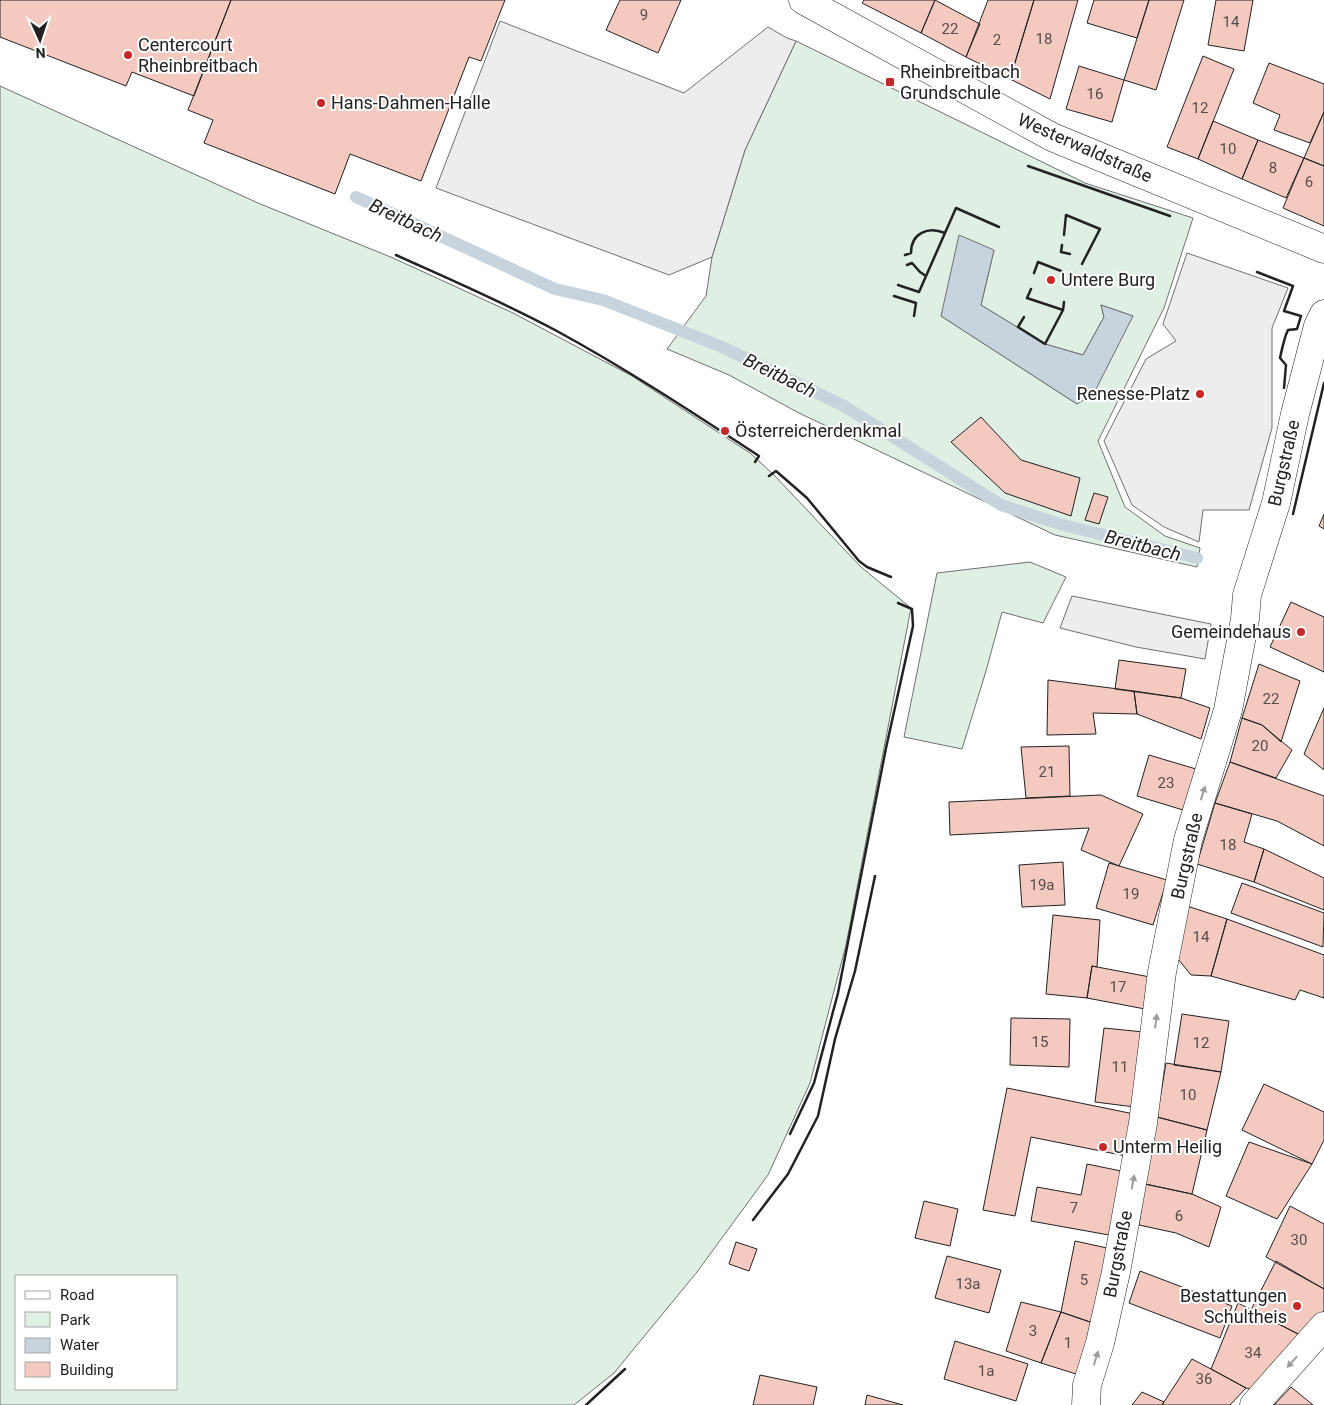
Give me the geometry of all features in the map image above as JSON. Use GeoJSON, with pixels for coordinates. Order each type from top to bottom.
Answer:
{"type":"FeatureCollection","features":[{"type":"Feature","properties":{"kind":"street","name":"Westerwaldstraße"},"geometry":{"type":"LineString","coordinates":[[802,0],[1052,137],[1324,249]]}},
{"type":"Feature","properties":{"kind":"street","name":"Burgstraße"},"geometry":{"type":"LineString","coordinates":[[1086,1405],[1087,1385],[1100,1343],[1116,1272],[1143,1123],[1162,972],[1188,840],[1228,710],[1247,595],[1276,503],[1295,414],[1318,326],[1324,314]]}},
{"type":"Feature","properties":{"kind":"street"},"geometry":{"type":"LineString","coordinates":[[1254,1405],[1324,1326]]}},
{"type":"Feature","properties":{"kind":"green space"},"geometry":{"type":"Polygon","coordinates":[[[796,41],[1085,183],[1193,218],[1164,308],[1098,441],[1125,507],[1165,536],[1200,548],[1197,567],[1055,535],[799,413],[729,375],[667,349],[706,296],[712,257],[745,150],[796,41]],[[994,250],[941,316],[1077,404],[1133,316],[1101,305],[1104,317],[1083,355],[1045,344],[981,305],[994,250]]]}},
{"type":"Feature","properties":{"kind":"green space"},"geometry":{"type":"Polygon","coordinates":[[[0,86],[258,203],[393,258],[513,313],[632,376],[750,453],[774,475],[861,567],[911,608],[846,945],[810,1083],[768,1175],[697,1272],[614,1373],[574,1405],[0,1405],[0,86]]]}},
{"type":"Feature","properties":{"kind":"green space"},"geometry":{"type":"Polygon","coordinates":[[[1030,562],[1066,577],[1043,623],[1002,612],[962,749],[904,737],[937,573],[1030,562]]]}},
{"type":"Feature","properties":{"kind":"shaded area"},"geometry":{"type":"Polygon","coordinates":[[[500,21],[684,93],[768,27],[796,41],[745,150],[712,257],[669,275],[436,188],[500,21]]]}},
{"type":"Feature","properties":{"kind":"shaded area","name":"Renesse-Platz"},"geometry":{"type":"Polygon","coordinates":[[[1187,253],[1288,288],[1272,328],[1272,428],[1249,510],[1203,510],[1199,542],[1164,527],[1132,505],[1104,441],[1146,359],[1176,341],[1163,324],[1187,253]]]}},
{"type":"Feature","properties":{"kind":"shaded area"},"geometry":{"type":"Polygon","coordinates":[[[1072,596],[1211,624],[1205,659],[1136,647],[1060,628],[1072,596]]]}},
{"type":"Feature","properties":{"kind":"water"},"geometry":{"type":"Polygon","coordinates":[[[959,235],[994,250],[981,305],[1045,344],[1083,355],[1104,317],[1101,305],[1133,316],[1093,395],[1077,404],[941,316],[959,235]]]}},
{"type":"Feature","properties":{"kind":"building","name":"Centercourt Rheinbreitbach"},"geometry":{"type":"Polygon","coordinates":[[[0,0],[231,0],[194,96],[132,72],[126,86],[0,37],[0,0]]]}},
{"type":"Feature","properties":{"kind":"building","name":"Hans-Dahmen-Halle"},"geometry":{"type":"Polygon","coordinates":[[[231,0],[505,0],[481,61],[469,57],[421,181],[350,154],[335,194],[204,143],[213,120],[188,110],[231,0]]]}},
{"type":"Feature","properties":{"kind":"building"},"geometry":{"type":"Polygon","coordinates":[[[620,0],[681,0],[658,53],[606,30],[620,0]]]}},
{"type":"Feature","properties":{"kind":"building"},"geometry":{"type":"Polygon","coordinates":[[[864,0],[935,0],[921,33],[862,3],[864,0]]]}},
{"type":"Feature","properties":{"kind":"building"},"geometry":{"type":"Polygon","coordinates":[[[935,0],[980,24],[966,57],[921,33],[935,0]]]}},
{"type":"Feature","properties":{"kind":"building"},"geometry":{"type":"Polygon","coordinates":[[[988,0],[1034,0],[1010,79],[966,57],[988,0]]]}},
{"type":"Feature","properties":{"kind":"building"},"geometry":{"type":"Polygon","coordinates":[[[1034,0],[1078,0],[1050,99],[1010,79],[1034,0]]]}},
{"type":"Feature","properties":{"kind":"building"},"geometry":{"type":"Polygon","coordinates":[[[1094,0],[1149,0],[1137,38],[1087,23],[1094,0]]]}},
{"type":"Feature","properties":{"kind":"building"},"geometry":{"type":"Polygon","coordinates":[[[1149,0],[1184,0],[1156,90],[1124,80],[1149,0]]]}},
{"type":"Feature","properties":{"kind":"building"},"geometry":{"type":"Polygon","coordinates":[[[1216,0],[1253,0],[1244,51],[1208,45],[1216,0]]]}},
{"type":"Feature","properties":{"kind":"building"},"geometry":{"type":"Polygon","coordinates":[[[1203,56],[1234,69],[1198,159],[1167,147],[1203,56]]]}},
{"type":"Feature","properties":{"kind":"building"},"geometry":{"type":"Polygon","coordinates":[[[1269,63],[1324,84],[1324,112],[1310,143],[1274,130],[1280,115],[1253,103],[1269,63]]]}},
{"type":"Feature","properties":{"kind":"building"},"geometry":{"type":"Polygon","coordinates":[[[1079,66],[1124,80],[1112,122],[1066,109],[1079,66]]]}},
{"type":"Feature","properties":{"kind":"building"},"geometry":{"type":"Polygon","coordinates":[[[1324,112],[1324,166],[1304,158],[1324,112]]]}},
{"type":"Feature","properties":{"kind":"building"},"geometry":{"type":"Polygon","coordinates":[[[1213,121],[1258,140],[1242,179],[1198,159],[1213,121]]]}},
{"type":"Feature","properties":{"kind":"building"},"geometry":{"type":"Polygon","coordinates":[[[1258,140],[1304,158],[1286,198],[1242,179],[1258,140]]]}},
{"type":"Feature","properties":{"kind":"building"},"geometry":{"type":"Polygon","coordinates":[[[1304,158],[1324,166],[1324,226],[1283,208],[1304,158]]]}},
{"type":"Feature","properties":{"kind":"building"},"geometry":{"type":"Polygon","coordinates":[[[981,417],[1021,460],[1080,478],[1071,516],[1005,493],[951,442],[981,417]]]}},
{"type":"Feature","properties":{"kind":"building"},"geometry":{"type":"Polygon","coordinates":[[[1094,493],[1108,497],[1099,524],[1085,520],[1094,493]]]}},
{"type":"Feature","properties":{"kind":"building"},"geometry":{"type":"Polygon","coordinates":[[[1324,514],[1324,529],[1319,526],[1324,514]]]}},
{"type":"Feature","properties":{"kind":"building","name":"Gemeindehaus"},"geometry":{"type":"Polygon","coordinates":[[[1291,602],[1324,617],[1324,672],[1270,647],[1291,602]]]}},
{"type":"Feature","properties":{"kind":"building"},"geometry":{"type":"Polygon","coordinates":[[[1119,660],[1186,669],[1181,698],[1115,689],[1119,660]]]}},
{"type":"Feature","properties":{"kind":"building"},"geometry":{"type":"Polygon","coordinates":[[[1259,664],[1300,681],[1281,742],[1262,725],[1242,718],[1259,664]]]}},
{"type":"Feature","properties":{"kind":"building"},"geometry":{"type":"Polygon","coordinates":[[[1048,680],[1134,691],[1137,714],[1093,713],[1096,734],[1047,735],[1048,680]]]}},
{"type":"Feature","properties":{"kind":"building"},"geometry":{"type":"Polygon","coordinates":[[[1134,691],[1181,698],[1210,708],[1201,739],[1137,714],[1134,691]]]}},
{"type":"Feature","properties":{"kind":"building"},"geometry":{"type":"Polygon","coordinates":[[[1324,708],[1324,770],[1304,754],[1324,708]]]}},
{"type":"Feature","properties":{"kind":"building"},"geometry":{"type":"Polygon","coordinates":[[[1242,718],[1262,725],[1292,750],[1276,778],[1230,762],[1242,718]]]}},
{"type":"Feature","properties":{"kind":"building"},"geometry":{"type":"Polygon","coordinates":[[[1069,746],[1070,796],[1026,798],[1021,747],[1069,746]]]}},
{"type":"Feature","properties":{"kind":"building"},"geometry":{"type":"Polygon","coordinates":[[[1149,755],[1196,769],[1183,810],[1137,796],[1149,755]]]}},
{"type":"Feature","properties":{"kind":"building"},"geometry":{"type":"Polygon","coordinates":[[[1230,762],[1324,796],[1324,846],[1277,821],[1215,803],[1230,762]]]}},
{"type":"Feature","properties":{"kind":"building"},"geometry":{"type":"Polygon","coordinates":[[[1101,795],[1143,814],[1119,866],[1081,850],[1089,828],[950,835],[949,802],[1101,795]]]}},
{"type":"Feature","properties":{"kind":"building"},"geometry":{"type":"Polygon","coordinates":[[[1215,803],[1252,814],[1244,842],[1264,849],[1254,882],[1197,864],[1215,803]]]}},
{"type":"Feature","properties":{"kind":"building"},"geometry":{"type":"Polygon","coordinates":[[[1264,849],[1324,878],[1324,910],[1254,882],[1264,849]]]}},
{"type":"Feature","properties":{"kind":"building"},"geometry":{"type":"Polygon","coordinates":[[[1063,862],[1065,905],[1022,907],[1019,865],[1063,862]]]}},
{"type":"Feature","properties":{"kind":"building"},"geometry":{"type":"Polygon","coordinates":[[[1109,863],[1167,880],[1153,925],[1096,908],[1109,863]]]}},
{"type":"Feature","properties":{"kind":"building"},"geometry":{"type":"Polygon","coordinates":[[[1242,883],[1324,913],[1323,947],[1231,913],[1242,883]]]}},
{"type":"Feature","properties":{"kind":"building"},"geometry":{"type":"Polygon","coordinates":[[[1187,906],[1227,919],[1211,976],[1191,975],[1174,954],[1187,906]]]}},
{"type":"Feature","properties":{"kind":"building"},"geometry":{"type":"Polygon","coordinates":[[[1053,915],[1100,920],[1097,967],[1092,966],[1087,998],[1046,994],[1053,915]]]}},
{"type":"Feature","properties":{"kind":"building"},"geometry":{"type":"Polygon","coordinates":[[[1227,919],[1324,955],[1324,998],[1300,990],[1295,1000],[1211,976],[1227,919]]]}},
{"type":"Feature","properties":{"kind":"building"},"geometry":{"type":"Polygon","coordinates":[[[1092,966],[1150,977],[1145,1009],[1087,998],[1092,966]]]}},
{"type":"Feature","properties":{"kind":"building"},"geometry":{"type":"Polygon","coordinates":[[[1182,1014],[1229,1021],[1221,1072],[1174,1065],[1182,1014]]]}},
{"type":"Feature","properties":{"kind":"building"},"geometry":{"type":"Polygon","coordinates":[[[1011,1018],[1070,1019],[1069,1067],[1010,1065],[1011,1018]]]}},
{"type":"Feature","properties":{"kind":"building"},"geometry":{"type":"Polygon","coordinates":[[[1104,1028],[1144,1032],[1135,1107],[1095,1102],[1104,1028]]]}},
{"type":"Feature","properties":{"kind":"building"},"geometry":{"type":"Polygon","coordinates":[[[1166,1063],[1221,1072],[1207,1130],[1157,1117],[1166,1063]]]}},
{"type":"Feature","properties":{"kind":"building"},"geometry":{"type":"Polygon","coordinates":[[[1264,1084],[1324,1112],[1324,1140],[1312,1164],[1242,1130],[1264,1084]]]}},
{"type":"Feature","properties":{"kind":"building","name":"Unterm Heilig"},"geometry":{"type":"Polygon","coordinates":[[[1007,1088],[1134,1114],[1126,1156],[1031,1137],[1015,1216],[983,1210],[1007,1088]]]}},
{"type":"Feature","properties":{"kind":"building"},"geometry":{"type":"Polygon","coordinates":[[[1157,1117],[1207,1130],[1192,1194],[1145,1184],[1157,1117]]]}},
{"type":"Feature","properties":{"kind":"building"},"geometry":{"type":"Polygon","coordinates":[[[1249,1142],[1312,1164],[1277,1219],[1226,1196],[1249,1142]]]}},
{"type":"Feature","properties":{"kind":"building"},"geometry":{"type":"Polygon","coordinates":[[[1087,1164],[1121,1171],[1109,1235],[1031,1221],[1037,1187],[1081,1195],[1087,1164]]]}},
{"type":"Feature","properties":{"kind":"building"},"geometry":{"type":"Polygon","coordinates":[[[1145,1184],[1192,1194],[1221,1207],[1209,1247],[1176,1233],[1139,1225],[1145,1184]]]}},
{"type":"Feature","properties":{"kind":"building"},"geometry":{"type":"Polygon","coordinates":[[[924,1201],[958,1209],[950,1246],[915,1238],[924,1201]]]}},
{"type":"Feature","properties":{"kind":"building"},"geometry":{"type":"Polygon","coordinates":[[[1290,1206],[1324,1224],[1324,1289],[1266,1257],[1290,1206]]]}},
{"type":"Feature","properties":{"kind":"building"},"geometry":{"type":"Polygon","coordinates":[[[1075,1241],[1107,1248],[1093,1323],[1061,1312],[1075,1241]]]}},
{"type":"Feature","properties":{"kind":"building"},"geometry":{"type":"Polygon","coordinates":[[[736,1242],[757,1249],[749,1271],[729,1264],[736,1242]]]}},
{"type":"Feature","properties":{"kind":"building"},"geometry":{"type":"Polygon","coordinates":[[[947,1256],[1001,1270],[989,1313],[935,1298],[947,1256]]]}},
{"type":"Feature","properties":{"kind":"building"},"geometry":{"type":"Polygon","coordinates":[[[1276,1261],[1324,1289],[1324,1312],[1304,1337],[1251,1310],[1276,1261]]]}},
{"type":"Feature","properties":{"kind":"building"},"geometry":{"type":"Polygon","coordinates":[[[1140,1271],[1232,1306],[1220,1338],[1129,1303],[1140,1271]]]}},
{"type":"Feature","properties":{"kind":"building"},"geometry":{"type":"Polygon","coordinates":[[[1021,1302],[1061,1312],[1041,1363],[1006,1351],[1021,1302]]]}},
{"type":"Feature","properties":{"kind":"building"},"geometry":{"type":"Polygon","coordinates":[[[1238,1303],[1304,1337],[1254,1390],[1246,1388],[1211,1369],[1238,1303]]]}},
{"type":"Feature","properties":{"kind":"building"},"geometry":{"type":"Polygon","coordinates":[[[1061,1312],[1093,1323],[1076,1374],[1041,1363],[1061,1312]]]}},
{"type":"Feature","properties":{"kind":"building"},"geometry":{"type":"Polygon","coordinates":[[[955,1341],[1028,1364],[1016,1401],[944,1379],[955,1341]]]}},
{"type":"Feature","properties":{"kind":"building"},"geometry":{"type":"Polygon","coordinates":[[[1192,1359],[1246,1388],[1230,1405],[1162,1405],[1192,1359]]]}},
{"type":"Feature","properties":{"kind":"building"},"geometry":{"type":"Polygon","coordinates":[[[760,1375],[817,1387],[813,1405],[753,1405],[760,1375]]]}},
{"type":"Feature","properties":{"kind":"building"},"geometry":{"type":"Polygon","coordinates":[[[1291,1387],[1313,1405],[1274,1405],[1291,1387]]]}},
{"type":"Feature","properties":{"kind":"building"},"geometry":{"type":"Polygon","coordinates":[[[1142,1392],[1164,1402],[1162,1405],[1132,1405],[1142,1392]]]}},
{"type":"Feature","properties":{"kind":"building"},"geometry":{"type":"Polygon","coordinates":[[[867,1395],[903,1405],[865,1405],[867,1395]]]}},
{"type":"Feature","properties":{"kind":"waterway","name":"Breitbach"},"geometry":{"type":"LineString","coordinates":[[356,197],[555,289],[603,300],[720,346],[844,406],[1001,505],[1063,525],[1197,558]]}},
{"type":"Feature","properties":{"kind":"wall"},"geometry":{"type":"LineString","coordinates":[[1028,166],[1170,216]]}},
{"type":"Feature","properties":{"kind":"wall"},"geometry":{"type":"LineString","coordinates":[[898,285],[919,292],[956,208],[999,227]]}},
{"type":"Feature","properties":{"kind":"wall"},"geometry":{"type":"LineString","coordinates":[[1064,235],[1066,215],[1100,229],[1082,264]]}},
{"type":"Feature","properties":{"kind":"wall"},"geometry":{"type":"LineString","coordinates":[[905,255],[911,253],[914,240],[922,233],[933,230],[945,233]]}},
{"type":"Feature","properties":{"kind":"wall"},"geometry":{"type":"LineString","coordinates":[[1062,245],[1061,252],[1070,254]]}},
{"type":"Feature","properties":{"kind":"wall"},"geometry":{"type":"LineString","coordinates":[[396,255],[476,291],[555,330],[658,391],[759,456],[755,462]]}},
{"type":"Feature","properties":{"kind":"wall"},"geometry":{"type":"LineString","coordinates":[[1034,273],[1038,262],[1061,271]]}},
{"type":"Feature","properties":{"kind":"wall"},"geometry":{"type":"LineString","coordinates":[[907,265],[912,263],[926,276]]}},
{"type":"Feature","properties":{"kind":"wall"},"geometry":{"type":"LineString","coordinates":[[1257,272],[1293,286],[1284,311],[1301,316],[1297,329],[1288,330],[1282,347],[1280,358],[1286,365],[1284,388]]}},
{"type":"Feature","properties":{"kind":"wall"},"geometry":{"type":"LineString","coordinates":[[1031,289],[1027,298],[1063,310],[1064,302]]}},
{"type":"Feature","properties":{"kind":"wall"},"geometry":{"type":"LineString","coordinates":[[894,296],[916,303],[914,316]]}},
{"type":"Feature","properties":{"kind":"wall"},"geometry":{"type":"LineString","coordinates":[[1024,317],[1018,327],[1045,344],[1063,310]]}},
{"type":"Feature","properties":{"kind":"wall"},"geometry":{"type":"LineString","coordinates":[[1293,514],[1324,383]]}},
{"type":"Feature","properties":{"kind":"wall"},"geometry":{"type":"LineString","coordinates":[[769,476],[776,471],[807,498],[859,561],[867,567],[891,577]]}},
{"type":"Feature","properties":{"kind":"wall"},"geometry":{"type":"LineString","coordinates":[[790,1134],[814,1083],[838,993],[886,748],[913,626],[912,609],[898,603]]}},
{"type":"Feature","properties":{"kind":"wall"},"geometry":{"type":"LineString","coordinates":[[753,1220],[788,1174],[818,1116],[835,1039],[855,971],[875,876]]}},
{"type":"Feature","properties":{"kind":"wall"},"geometry":{"type":"LineString","coordinates":[[586,1405],[625,1369]]}},
{"type":"Feature","properties":{"kind":"place","name":"Centercourt Rheinbreitbach"},"geometry":{"type":"Point","coordinates":[128,55]}},
{"type":"Feature","properties":{"kind":"place","name":"Rheinbreitbach Grundschule"},"geometry":{"type":"Point","coordinates":[890,82]}},
{"type":"Feature","properties":{"kind":"place","name":"Hans-Dahmen-Halle"},"geometry":{"type":"Point","coordinates":[321,103]}},
{"type":"Feature","properties":{"kind":"place","name":"Untere Burg"},"geometry":{"type":"Point","coordinates":[1051,280]}},
{"type":"Feature","properties":{"kind":"place","name":"Renesse-Platz"},"geometry":{"type":"Point","coordinates":[1200,394]}},
{"type":"Feature","properties":{"kind":"place","name":"Österreicherdenkmal"},"geometry":{"type":"Point","coordinates":[725,431]}},
{"type":"Feature","properties":{"kind":"place","name":"Gemeindehaus"},"geometry":{"type":"Point","coordinates":[1301,632]}},
{"type":"Feature","properties":{"kind":"place","name":"Unterm Heilig"},"geometry":{"type":"Point","coordinates":[1103,1147]}},
{"type":"Feature","properties":{"kind":"place","name":"Bestattungen Schultheis"},"geometry":{"type":"Point","coordinates":[1297,1306]}}]}
